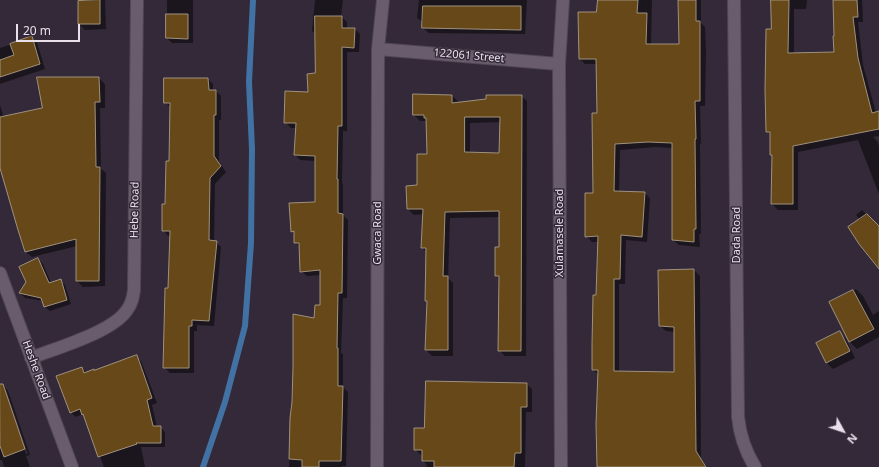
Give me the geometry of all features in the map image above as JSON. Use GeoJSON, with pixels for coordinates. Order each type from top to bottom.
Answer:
{"type":"FeatureCollection","features":[{"type":"Feature","properties":{"kind":"street","name":"Hebe Road"},"geometry":{"type":"LineString","coordinates":[[31,358],[106,328],[128,310],[132,300],[134,290],[137,0]]}},
{"type":"Feature","properties":{"kind":"street","name":"Gwaca Road"},"geometry":{"type":"LineString","coordinates":[[376,467],[378,49],[383,0]]}},
{"type":"Feature","properties":{"kind":"street","name":"Xulamasele Road"},"geometry":{"type":"LineString","coordinates":[[561,467],[559,64],[563,0]]}},
{"type":"Feature","properties":{"kind":"street","name":"Dada Road"},"geometry":{"type":"LineString","coordinates":[[734,0],[738,418],[740,435],[748,456],[755,467]]}},
{"type":"Feature","properties":{"kind":"street","name":"122061 Street"},"geometry":{"type":"LineString","coordinates":[[378,49],[559,64]]}},
{"type":"Feature","properties":{"kind":"street","name":"Heshe Road"},"geometry":{"type":"LineString","coordinates":[[0,273],[72,467]]}},
{"type":"Feature","properties":{"kind":"building"},"geometry":{"type":"Polygon","coordinates":[[[100,0],[100,24],[78,24],[78,1],[100,0]]]}},
{"type":"Feature","properties":{"kind":"building"},"geometry":{"type":"Polygon","coordinates":[[[598,0],[638,0],[637,13],[647,13],[646,44],[679,44],[678,0],[696,0],[696,21],[700,21],[700,101],[695,101],[696,229],[694,229],[694,242],[672,240],[672,143],[648,142],[615,144],[614,191],[645,192],[642,237],[621,235],[620,279],[614,279],[614,371],[674,372],[674,327],[659,326],[658,270],[694,269],[696,451],[706,467],[597,467],[596,424],[598,370],[592,370],[592,345],[593,295],[596,295],[598,236],[585,237],[585,193],[593,193],[592,113],[597,113],[596,59],[579,59],[578,12],[596,12],[598,0]]]}},
{"type":"Feature","properties":{"kind":"building"},"geometry":{"type":"Polygon","coordinates":[[[771,0],[789,0],[788,53],[834,52],[833,0],[857,0],[858,17],[853,17],[858,58],[872,113],[879,111],[879,129],[793,146],[793,204],[771,204],[772,155],[770,155],[770,132],[766,132],[765,90],[766,29],[771,29],[771,0]]]}},
{"type":"Feature","properties":{"kind":"building"},"geometry":{"type":"Polygon","coordinates":[[[423,6],[521,6],[521,30],[422,28],[423,6]]]}},
{"type":"Feature","properties":{"kind":"building"},"geometry":{"type":"Polygon","coordinates":[[[166,14],[188,14],[188,39],[166,38],[166,14]]]}},
{"type":"Feature","properties":{"kind":"building"},"geometry":{"type":"Polygon","coordinates":[[[315,16],[342,16],[342,28],[355,28],[354,48],[342,47],[342,126],[338,126],[338,213],[343,214],[342,293],[338,293],[337,348],[338,386],[343,386],[341,461],[319,461],[319,467],[302,467],[302,460],[289,459],[293,367],[293,314],[314,318],[315,305],[320,305],[320,270],[300,272],[299,243],[294,243],[294,231],[291,232],[289,203],[315,202],[315,156],[294,155],[296,123],[284,123],[285,91],[308,92],[307,74],[315,73],[315,16]]]}},
{"type":"Feature","properties":{"kind":"building"},"geometry":{"type":"Polygon","coordinates":[[[32,36],[40,64],[0,77],[0,60],[14,55],[10,44],[32,36]]]}},
{"type":"Feature","properties":{"kind":"building"},"geometry":{"type":"Polygon","coordinates":[[[37,77],[99,77],[100,102],[95,102],[96,167],[100,167],[99,281],[76,281],[76,239],[25,252],[18,230],[0,168],[0,117],[42,108],[37,77]]]}},
{"type":"Feature","properties":{"kind":"building"},"geometry":{"type":"Polygon","coordinates":[[[164,78],[208,78],[209,90],[216,90],[216,115],[214,115],[214,156],[221,166],[210,178],[209,240],[217,241],[209,321],[192,320],[192,326],[189,326],[189,368],[163,368],[165,288],[168,288],[170,231],[162,231],[162,204],[165,204],[166,161],[169,161],[170,103],[164,103],[164,78]]]}},
{"type":"Feature","properties":{"kind":"building"},"geometry":{"type":"Polygon","coordinates":[[[413,94],[452,95],[452,103],[486,99],[486,95],[522,95],[521,351],[498,351],[499,276],[495,276],[495,247],[499,247],[499,211],[445,212],[443,276],[448,276],[448,350],[425,350],[427,301],[425,301],[426,248],[421,248],[423,209],[407,209],[406,186],[417,185],[417,154],[427,154],[426,118],[424,118],[424,115],[413,115],[413,94]],[[465,117],[465,152],[499,153],[500,117],[465,117]]]}},
{"type":"Feature","properties":{"kind":"building"},"geometry":{"type":"Polygon","coordinates":[[[867,214],[879,226],[879,269],[859,244],[848,227],[867,214]]]}},
{"type":"Feature","properties":{"kind":"building"},"geometry":{"type":"Polygon","coordinates":[[[38,258],[49,283],[61,279],[67,300],[44,307],[41,298],[19,293],[26,282],[19,267],[38,258]]]}},
{"type":"Feature","properties":{"kind":"building"},"geometry":{"type":"Polygon","coordinates":[[[853,290],[874,329],[849,342],[829,302],[853,290]]]}},
{"type":"Feature","properties":{"kind":"building"},"geometry":{"type":"Polygon","coordinates":[[[840,331],[850,351],[826,363],[816,343],[840,331]]]}},
{"type":"Feature","properties":{"kind":"building"},"geometry":{"type":"Polygon","coordinates":[[[137,355],[152,398],[147,400],[153,426],[161,426],[161,443],[136,443],[137,444],[98,457],[83,414],[82,415],[80,409],[70,413],[56,376],[82,367],[84,373],[137,355]]]}},
{"type":"Feature","properties":{"kind":"building"},"geometry":{"type":"Polygon","coordinates":[[[426,381],[527,383],[527,407],[521,407],[521,453],[515,453],[514,467],[434,467],[434,461],[422,461],[422,450],[414,450],[414,428],[424,428],[426,381]]]}},
{"type":"Feature","properties":{"kind":"building"},"geometry":{"type":"Polygon","coordinates":[[[0,384],[3,384],[25,449],[4,457],[0,446],[0,384]]]}},
{"type":"Feature","properties":{"kind":"waterway"},"geometry":{"type":"LineString","coordinates":[[203,467],[225,402],[245,326],[251,243],[252,149],[249,82],[253,0]]}}]}
